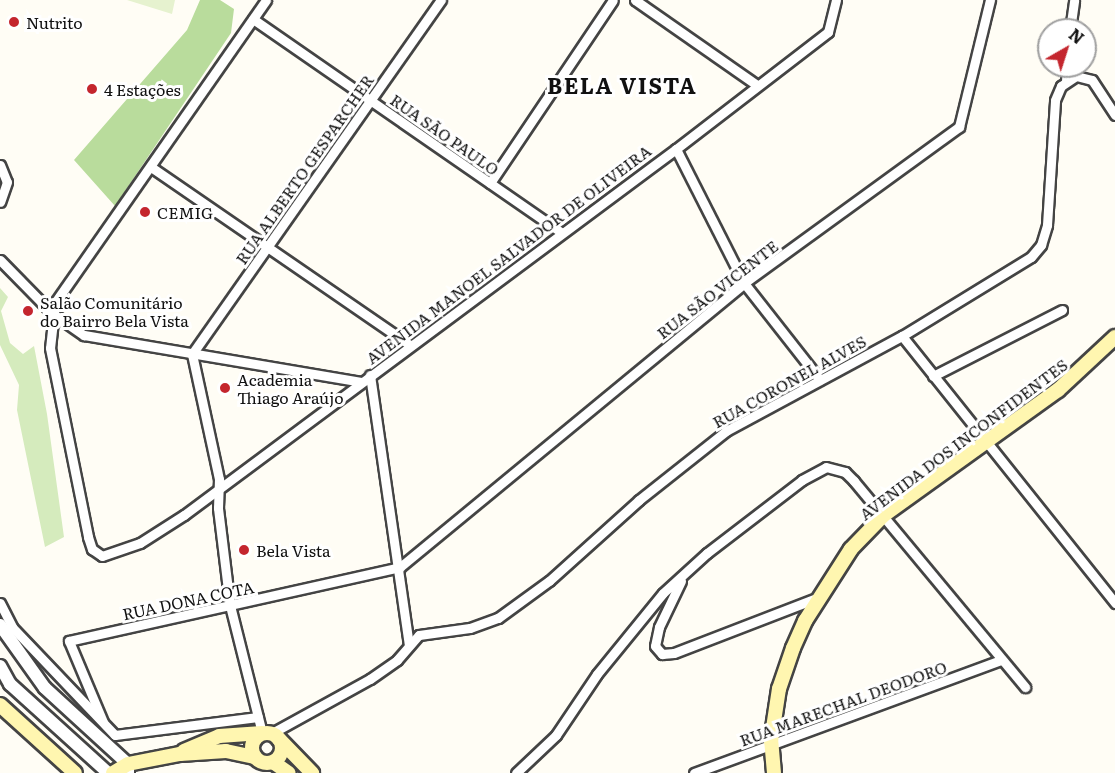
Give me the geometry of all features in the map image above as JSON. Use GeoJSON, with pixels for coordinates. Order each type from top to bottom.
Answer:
{"type":"FeatureCollection","features":[{"type":"Feature","properties":{"kind":"main road","name":"AVENIDA DOS INCONFIDENTES"},"geometry":{"type":"LineString","coordinates":[[774,773],[771,747],[779,689],[793,648],[819,597],[851,549],[884,515],[1058,390],[1115,337]]}},
{"type":"Feature","properties":{"kind":"main road"},"geometry":{"type":"LineString","coordinates":[[0,705],[75,773]]}},
{"type":"Feature","properties":{"kind":"main road"},"geometry":{"type":"LineString","coordinates":[[113,773],[180,754],[219,736],[270,734],[312,773]]}},
{"type":"Feature","properties":{"kind":"main road"},"geometry":{"type":"LineString","coordinates":[[255,757],[253,743],[270,734]]}},
{"type":"Feature","properties":{"kind":"main road"},"geometry":{"type":"LineString","coordinates":[[270,734],[282,750],[273,762]]}},
{"type":"Feature","properties":{"kind":"main road"},"geometry":{"type":"LineString","coordinates":[[180,754],[226,751],[255,757],[263,762],[273,762],[289,773]]}},
{"type":"Feature","properties":{"kind":"street","name":"AVENIDA MANOEL SALVADOR DE OLIVEIRA"},"geometry":{"type":"LineString","coordinates":[[266,0],[151,167],[65,286],[52,313],[50,348],[88,537],[95,553],[106,557],[140,543],[219,489],[561,232],[676,149],[828,32],[836,0]]}},
{"type":"Feature","properties":{"kind":"street","name":"RUA ALBERTO GESPARCHER"},"geometry":{"type":"LineString","coordinates":[[192,354],[441,0]]}},
{"type":"Feature","properties":{"kind":"street"},"geometry":{"type":"LineString","coordinates":[[490,183],[614,0]]}},
{"type":"Feature","properties":{"kind":"street"},"geometry":{"type":"LineString","coordinates":[[635,0],[757,86]]}},
{"type":"Feature","properties":{"kind":"street","name":"RUA SÃO VICENTE"},"geometry":{"type":"LineString","coordinates":[[400,567],[744,283],[959,128],[990,0]]}},
{"type":"Feature","properties":{"kind":"street"},"geometry":{"type":"LineString","coordinates":[[1072,18],[1074,0]]}},
{"type":"Feature","properties":{"kind":"street","name":"RUA SÃO PAULO"},"geometry":{"type":"LineString","coordinates":[[253,19],[561,232]]}},
{"type":"Feature","properties":{"kind":"street"},"geometry":{"type":"LineString","coordinates":[[1066,81],[1076,76],[1092,80],[1115,115]]}},
{"type":"Feature","properties":{"kind":"street","name":"RUA CORONEL ALVES"},"geometry":{"type":"LineString","coordinates":[[270,734],[370,679],[397,660],[409,644],[423,634],[470,628],[498,618],[549,581],[639,500],[726,431],[902,336],[1038,249],[1047,225],[1055,100],[1066,78]]}},
{"type":"Feature","properties":{"kind":"street"},"geometry":{"type":"LineString","coordinates":[[676,149],[744,283],[820,380]]}},
{"type":"Feature","properties":{"kind":"street"},"geometry":{"type":"LineString","coordinates":[[0,165],[7,182],[0,202]]}},
{"type":"Feature","properties":{"kind":"street"},"geometry":{"type":"LineString","coordinates":[[151,167],[266,249],[410,345]]}},
{"type":"Feature","properties":{"kind":"street"},"geometry":{"type":"LineString","coordinates":[[0,260],[52,313],[84,335],[361,382]]}},
{"type":"Feature","properties":{"kind":"street"},"geometry":{"type":"LineString","coordinates":[[933,376],[1062,310]]}},
{"type":"Feature","properties":{"kind":"street"},"geometry":{"type":"LineString","coordinates":[[902,336],[1115,603]]}},
{"type":"Feature","properties":{"kind":"street"},"geometry":{"type":"LineString","coordinates":[[192,354],[219,489],[218,508],[230,606],[258,717],[270,734]]}},
{"type":"Feature","properties":{"kind":"street"},"geometry":{"type":"LineString","coordinates":[[370,375],[400,567],[409,644]]}},
{"type":"Feature","properties":{"kind":"street"},"geometry":{"type":"LineString","coordinates":[[516,773],[551,741],[639,620],[686,571],[802,480],[826,467],[849,476],[884,515],[1025,687]]}},
{"type":"Feature","properties":{"kind":"street","name":"RUA DONA COTA"},"geometry":{"type":"LineString","coordinates":[[103,722],[69,641],[400,567]]}},
{"type":"Feature","properties":{"kind":"street"},"geometry":{"type":"LineString","coordinates":[[686,571],[659,627],[655,646],[662,654],[674,653],[819,597]]}},
{"type":"Feature","properties":{"kind":"street"},"geometry":{"type":"LineString","coordinates":[[0,603],[12,627],[112,734],[122,736],[187,723],[258,717]]}},
{"type":"Feature","properties":{"kind":"street"},"geometry":{"type":"LineString","coordinates":[[0,626],[61,706],[128,769]]}},
{"type":"Feature","properties":{"kind":"street","name":"RUA MARECHAL DEODORO"},"geometry":{"type":"LineString","coordinates":[[694,773],[771,747],[1001,660]]}},
{"type":"Feature","properties":{"kind":"street"},"geometry":{"type":"LineString","coordinates":[[0,666],[10,684],[108,773]]}},
{"type":"Feature","properties":{"kind":"green space"},"geometry":{"type":"Polygon","coordinates":[[[127,0],[175,0],[172,14],[127,0]]]}},
{"type":"Feature","properties":{"kind":"green space"},"geometry":{"type":"Polygon","coordinates":[[[200,0],[220,0],[234,9],[231,33],[115,206],[74,160],[187,30],[200,0]]]}},
{"type":"Feature","properties":{"kind":"green space"},"geometry":{"type":"Polygon","coordinates":[[[0,288],[8,297],[1,311],[10,343],[23,354],[34,346],[47,414],[64,537],[45,547],[17,410],[19,385],[0,345],[0,288]]]}},
{"type":"Feature","properties":{"kind":"place","name":"Nutrito"},"geometry":{"type":"Point","coordinates":[14,22]}},
{"type":"Feature","properties":{"kind":"place","name":"4 Estações"},"geometry":{"type":"Point","coordinates":[92,89]}},
{"type":"Feature","properties":{"kind":"place","name":"CEMIG"},"geometry":{"type":"Point","coordinates":[145,212]}},
{"type":"Feature","properties":{"kind":"place","name":"Salão Comunitário do Bairro Bela Vista"},"geometry":{"type":"Point","coordinates":[28,311]}},
{"type":"Feature","properties":{"kind":"place","name":"Academia Thiago Araújo"},"geometry":{"type":"Point","coordinates":[225,388]}},
{"type":"Feature","properties":{"kind":"place","name":"Bela Vista"},"geometry":{"type":"Point","coordinates":[244,550]}},
{"type":"Feature","properties":{"kind":"district","name":"BELA VISTA"},"geometry":{"type":"Point","coordinates":[622,85]}}]}
